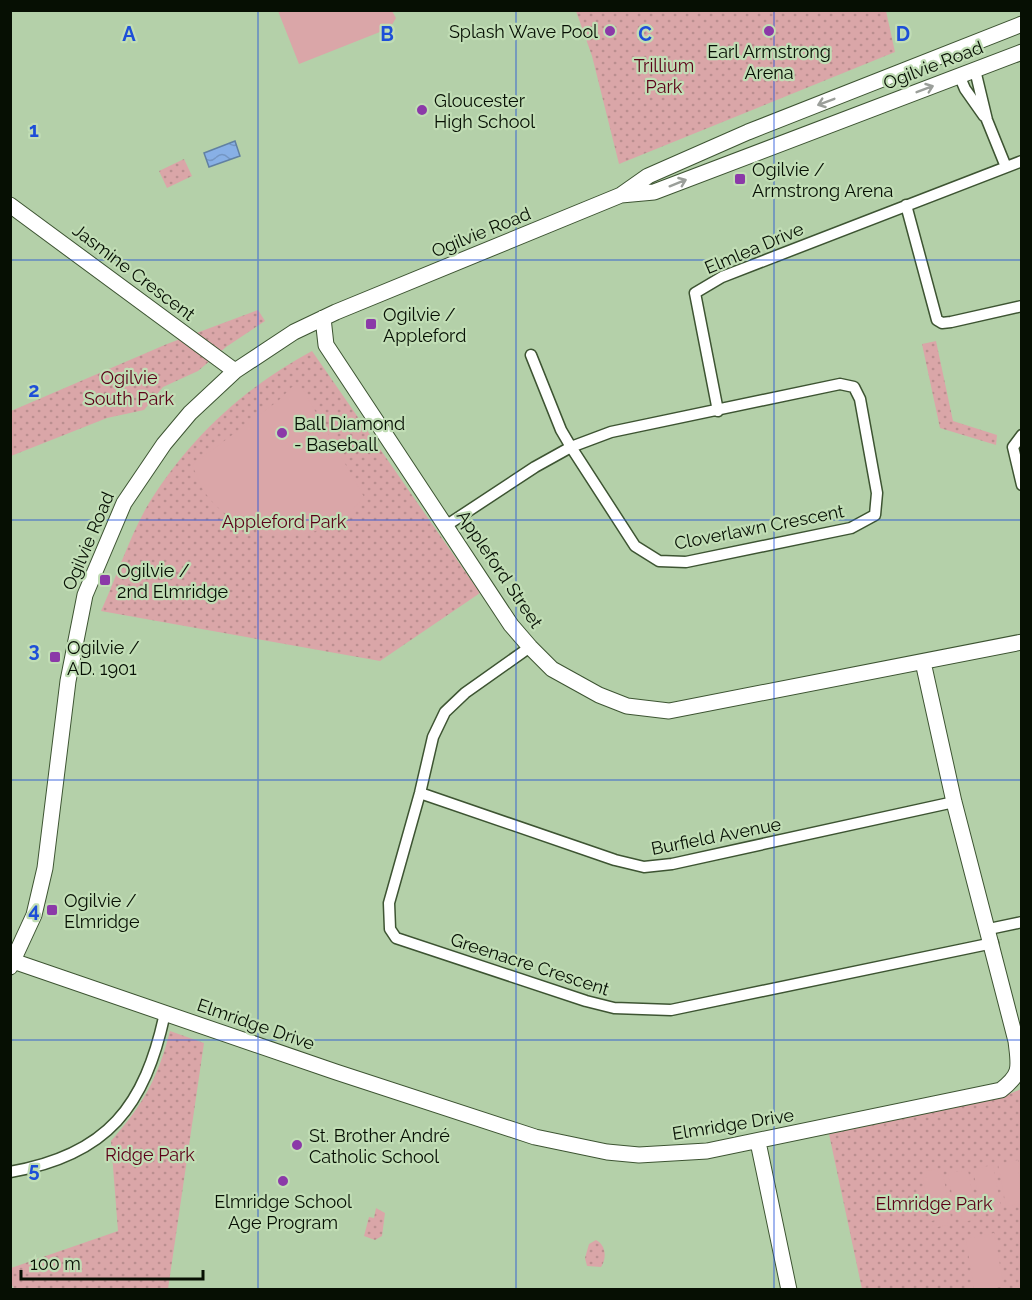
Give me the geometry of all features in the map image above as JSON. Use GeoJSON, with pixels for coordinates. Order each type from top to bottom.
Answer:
{"type":"FeatureCollection","features":[{"type":"Feature","properties":{"kind":"street","name":"Ogilvie Road"},"geometry":{"type":"LineString","coordinates":[[11,963],[34,915],[41,887],[72,658],[91,574],[123,503],[144,472],[190,413],[235,371],[263,351],[323,318],[621,195],[648,176],[748,132],[1022,24]]}},
{"type":"Feature","properties":{"kind":"street"},"geometry":{"type":"LineString","coordinates":[[968,46],[987,120],[1006,167]]}},
{"type":"Feature","properties":{"kind":"street"},"geometry":{"type":"LineString","coordinates":[[950,52],[965,89],[987,120]]}},
{"type":"Feature","properties":{"kind":"street","name":"Ogilvie Road"},"geometry":{"type":"LineString","coordinates":[[621,195],[654,192],[810,135],[1022,52]]}},
{"type":"Feature","properties":{"kind":"street"},"geometry":{"type":"LineString","coordinates":[[748,132],[756,153]]}},
{"type":"Feature","properties":{"kind":"street","name":"Elmlea Drive"},"geometry":{"type":"LineString","coordinates":[[718,411],[695,293],[722,277],[1022,161]]}},
{"type":"Feature","properties":{"kind":"street","name":"Jasmine Crescent"},"geometry":{"type":"LineString","coordinates":[[10,205],[235,371]]}},
{"type":"Feature","properties":{"kind":"street"},"geometry":{"type":"LineString","coordinates":[[906,205],[937,320],[942,323],[951,322],[1022,306]]}},
{"type":"Feature","properties":{"kind":"street","name":"Appleford Street"},"geometry":{"type":"LineString","coordinates":[[323,318],[326,345],[511,625],[552,669],[599,695],[627,706],[662,711],[1022,642]]}},
{"type":"Feature","properties":{"kind":"street"},"geometry":{"type":"LineString","coordinates":[[531,355],[561,430],[571,447]]}},
{"type":"Feature","properties":{"kind":"street","name":"Cloverlawn Crescent"},"geometry":{"type":"LineString","coordinates":[[447,525],[535,467],[571,447],[611,432],[840,384],[854,387],[860,399],[877,493],[875,515],[840,530],[686,562],[659,561],[636,546],[571,447]]}},
{"type":"Feature","properties":{"kind":"street"},"geometry":{"type":"LineString","coordinates":[[1022,435],[1013,447],[1022,485]]}},
{"type":"Feature","properties":{"kind":"street","name":"Greenacre Crescent"},"geometry":{"type":"LineString","coordinates":[[530,647],[465,693],[445,712],[433,737],[420,793],[388,903],[390,929],[396,938],[586,1001],[614,1008],[671,1010],[991,936]]}},
{"type":"Feature","properties":{"kind":"street","name":"Elmridge Drive"},"geometry":{"type":"LineString","coordinates":[[11,963],[535,1137],[572,1146],[639,1155],[673,1154],[758,1142],[1001,1090],[1014,1080],[1019,1069],[1017,1041],[954,802],[923,662]]}},
{"type":"Feature","properties":{"kind":"street","name":"Burfield Avenue"},"geometry":{"type":"LineString","coordinates":[[420,793],[615,860],[644,867],[672,864],[954,802]]}},
{"type":"Feature","properties":{"kind":"street"},"geometry":{"type":"LineString","coordinates":[[991,936],[1022,922]]}},
{"type":"Feature","properties":{"kind":"street"},"geometry":{"type":"LineString","coordinates":[[10,1172],[67,1158],[107,1132],[144,1084],[157,1051],[165,1013]]}},
{"type":"Feature","properties":{"kind":"street"},"geometry":{"type":"LineString","coordinates":[[758,1142],[789,1290]]}},
{"type":"Feature","properties":{"kind":"green space"},"geometry":{"type":"Polygon","coordinates":[[[278,11],[392,11],[396,18],[390,28],[299,64],[278,11]]]}},
{"type":"Feature","properties":{"kind":"green space","name":"Trillium Park"},"geometry":{"type":"Polygon","coordinates":[[[576,11],[886,11],[895,52],[619,164],[592,56],[576,11]]]}},
{"type":"Feature","properties":{"kind":"green space"},"geometry":{"type":"Polygon","coordinates":[[[184,159],[192,176],[167,188],[159,171],[184,159]]]}},
{"type":"Feature","properties":{"kind":"green space","name":"Ogilvie South Park"},"geometry":{"type":"Polygon","coordinates":[[[258,310],[265,321],[226,347],[198,371],[163,387],[144,410],[107,418],[11,456],[11,411],[167,344],[258,310]]]}},
{"type":"Feature","properties":{"kind":"green space"},"geometry":{"type":"Polygon","coordinates":[[[936,341],[953,421],[997,435],[996,445],[940,428],[922,344],[936,341]]]}},
{"type":"Feature","properties":{"kind":"green space","name":"Appleford Park"},"geometry":{"type":"Polygon","coordinates":[[[312,351],[480,593],[380,661],[101,611],[145,510],[178,462],[197,440],[239,400],[262,382],[312,351]]]}},
{"type":"Feature","properties":{"kind":"green space","name":"Ball Diamond - Baseball"},"geometry":{"type":"Polygon","coordinates":[[[292,387],[302,388],[364,497],[344,517],[324,528],[306,533],[269,534],[234,520],[219,509],[204,491],[192,465],[278,401],[292,387]]]}},
{"type":"Feature","properties":{"kind":"green space","name":"Ridge Park"},"geometry":{"type":"Polygon","coordinates":[[[170,1031],[204,1043],[168,1289],[14,1289],[11,1283],[11,1268],[118,1231],[111,1141],[141,1103],[148,1090],[160,1063],[170,1031]]]}},
{"type":"Feature","properties":{"kind":"green space","name":"Elmridge Park"},"geometry":{"type":"Polygon","coordinates":[[[1021,1089],[1021,1289],[862,1289],[829,1134],[1000,1098],[1021,1089]]]}},
{"type":"Feature","properties":{"kind":"green space"},"geometry":{"type":"Polygon","coordinates":[[[1018,1160],[1021,1204],[1006,1206],[998,1164],[1018,1160]]]}},
{"type":"Feature","properties":{"kind":"green space"},"geometry":{"type":"Polygon","coordinates":[[[993,1165],[1001,1208],[981,1211],[973,1169],[993,1165]]]}},
{"type":"Feature","properties":{"kind":"green space"},"geometry":{"type":"Polygon","coordinates":[[[937,1169],[939,1175],[943,1174],[951,1217],[947,1218],[948,1225],[937,1227],[936,1220],[931,1221],[923,1178],[927,1177],[926,1171],[937,1169]]]}},
{"type":"Feature","properties":{"kind":"green space"},"geometry":{"type":"Polygon","coordinates":[[[968,1170],[976,1212],[972,1213],[973,1220],[962,1222],[961,1215],[956,1216],[948,1173],[968,1170]]]}},
{"type":"Feature","properties":{"kind":"green space"},"geometry":{"type":"Polygon","coordinates":[[[376,1208],[385,1213],[382,1236],[375,1240],[364,1236],[369,1217],[374,1218],[376,1208]]]}},
{"type":"Feature","properties":{"kind":"green space"},"geometry":{"type":"Polygon","coordinates":[[[994,1233],[1004,1287],[974,1289],[966,1239],[994,1233]]]}},
{"type":"Feature","properties":{"kind":"green space"},"geometry":{"type":"Polygon","coordinates":[[[596,1240],[604,1248],[603,1263],[601,1267],[587,1266],[585,1258],[589,1244],[596,1240]]]}},
{"type":"Feature","properties":{"kind":"water"},"geometry":{"type":"Polygon","coordinates":[[[235,141],[240,156],[209,167],[204,153],[235,141]]]}},
{"type":"Feature","properties":{"kind":"place","name":"Splash Wave Pool"},"geometry":{"type":"Point","coordinates":[610,31]}},
{"type":"Feature","properties":{"kind":"place","name":"Earl Armstrong Arena"},"geometry":{"type":"Point","coordinates":[769,31]}},
{"type":"Feature","properties":{"kind":"place","name":"Gloucester High School"},"geometry":{"type":"Point","coordinates":[422,110]}},
{"type":"Feature","properties":{"kind":"place","name":"Ogilvie / Armstrong Arena"},"geometry":{"type":"Point","coordinates":[740,179]}},
{"type":"Feature","properties":{"kind":"place","name":"Ogilvie / Appleford"},"geometry":{"type":"Point","coordinates":[371,324]}},
{"type":"Feature","properties":{"kind":"place","name":"Ball Diamond - Baseball"},"geometry":{"type":"Point","coordinates":[282,433]}},
{"type":"Feature","properties":{"kind":"place","name":"Ogilvie / 2nd Elmridge"},"geometry":{"type":"Point","coordinates":[105,580]}},
{"type":"Feature","properties":{"kind":"place","name":"Ogilvie / AD. 1901"},"geometry":{"type":"Point","coordinates":[55,657]}},
{"type":"Feature","properties":{"kind":"place","name":"Ogilvie / Elmridge"},"geometry":{"type":"Point","coordinates":[52,910]}},
{"type":"Feature","properties":{"kind":"place","name":"St. Brother André Catholic School"},"geometry":{"type":"Point","coordinates":[297,1145]}},
{"type":"Feature","properties":{"kind":"place","name":"Elmridge School Age Program"},"geometry":{"type":"Point","coordinates":[283,1181]}}]}
